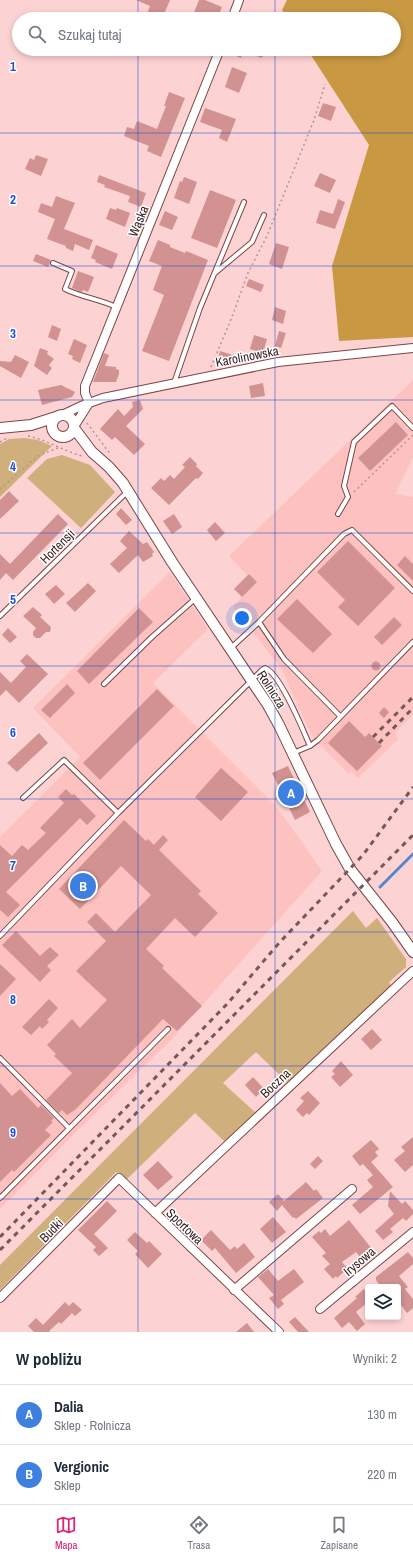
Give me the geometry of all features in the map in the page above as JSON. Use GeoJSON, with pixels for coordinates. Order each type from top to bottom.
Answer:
{"type":"FeatureCollection","features":[{"type":"Feature","properties":{"kind":"street"},"geometry":{"type":"LineString","coordinates":[[235,12],[239,0]]}},
{"type":"Feature","properties":{"kind":"street","name":"Wąska"},"geometry":{"type":"LineString","coordinates":[[89,403],[85,394],[85,386],[217,56]]}},
{"type":"Feature","properties":{"kind":"street","name":"Karolinowska"},"geometry":{"type":"LineString","coordinates":[[0,428],[31,425],[108,397],[278,362],[413,348]]}},
{"type":"Feature","properties":{"kind":"street"},"geometry":{"type":"LineString","coordinates":[[74,426],[72,418],[66,415],[59,416],[52,427],[60,435],[71,434],[74,426],[89,403]]}},
{"type":"Feature","properties":{"kind":"street","name":"Karolinowska"},"geometry":{"type":"LineString","coordinates":[[31,425],[60,435]]}},
{"type":"Feature","properties":{"kind":"street","name":"Rolnicza"},"geometry":{"type":"LineString","coordinates":[[74,426],[92,452],[115,473],[128,490],[272,712],[336,844],[350,869],[413,950]]}},
{"type":"Feature","properties":{"kind":"street","name":"Rolnicza"},"geometry":{"type":"LineString","coordinates":[[60,435],[92,452]]}},
{"type":"Feature","properties":{"kind":"street","name":"Boczna"},"geometry":{"type":"LineString","coordinates":[[155,1213],[413,971]]}},
{"type":"Feature","properties":{"kind":"street","name":"Sportowa"},"geometry":{"type":"LineString","coordinates":[[119,1178],[279,1332]]}},
{"type":"Feature","properties":{"kind":"street","name":"Budki"},"geometry":{"type":"LineString","coordinates":[[0,1298],[119,1178]]}},
{"type":"Feature","properties":{"kind":"street"},"geometry":{"type":"LineString","coordinates":[[234,1290],[352,1189]]}},
{"type":"Feature","properties":{"kind":"street","name":"Irysowa"},"geometry":{"type":"LineString","coordinates":[[320,1309],[413,1232]]}},
{"type":"Feature","properties":{"kind":"lane"},"geometry":{"type":"LineString","coordinates":[[174,384],[200,308],[244,202]]}},
{"type":"Feature","properties":{"kind":"lane"},"geometry":{"type":"LineString","coordinates":[[214,273],[252,242],[264,215]]}},
{"type":"Feature","properties":{"kind":"lane"},"geometry":{"type":"LineString","coordinates":[[54,263],[72,271],[65,289],[78,296],[102,300],[116,307]]}},
{"type":"Feature","properties":{"kind":"lane"},"geometry":{"type":"LineString","coordinates":[[338,514],[348,497],[344,486],[354,442],[392,406],[413,428]]}},
{"type":"Feature","properties":{"kind":"lane","name":"Hortensji"},"geometry":{"type":"LineString","coordinates":[[0,616],[128,490]]}},
{"type":"Feature","properties":{"kind":"lane"},"geometry":{"type":"LineString","coordinates":[[230,649],[259,622],[344,534],[352,530],[413,591]]}},
{"type":"Feature","properties":{"kind":"lane"},"geometry":{"type":"LineString","coordinates":[[104,684],[152,637],[197,598]]}},
{"type":"Feature","properties":{"kind":"lane"},"geometry":{"type":"LineString","coordinates":[[259,622],[284,658],[340,716]]}},
{"type":"Feature","properties":{"kind":"lane"},"geometry":{"type":"LineString","coordinates":[[292,753],[310,746],[318,740],[413,642]]}},
{"type":"Feature","properties":{"kind":"lane"},"geometry":{"type":"LineString","coordinates":[[0,936],[118,813],[251,680],[265,668],[269,670],[287,696],[310,746]]}},
{"type":"Feature","properties":{"kind":"lane"},"geometry":{"type":"LineString","coordinates":[[23,798],[64,760],[118,813]]}},
{"type":"Feature","properties":{"kind":"lane"},"geometry":{"type":"LineString","coordinates":[[0,1198],[168,1029]]}},
{"type":"Feature","properties":{"kind":"lane"},"geometry":{"type":"LineString","coordinates":[[0,1058],[69,1128]]}},
{"type":"Feature","properties":{"kind":"path"},"geometry":{"type":"LineString","coordinates":[[207,377],[232,317],[248,273],[267,236],[314,120],[326,84]]}},
{"type":"Feature","properties":{"kind":"path"},"geometry":{"type":"LineString","coordinates":[[27,435],[83,457],[92,452],[102,441]]}},
{"type":"Feature","properties":{"kind":"path"},"geometry":{"type":"LineString","coordinates":[[348,497],[413,435]]}},
{"type":"Feature","properties":{"kind":"path"},"geometry":{"type":"LineString","coordinates":[[0,442],[12,436]]}},
{"type":"Feature","properties":{"kind":"path"},"geometry":{"type":"LineString","coordinates":[[0,489],[38,456],[59,448]]}},
{"type":"Feature","properties":{"kind":"shaded area"},"geometry":{"type":"Polygon","coordinates":[[[287,0],[413,0],[413,337],[339,341],[332,266],[369,145],[312,56],[401,56],[401,12],[283,12],[282,10],[287,0]]]}},
{"type":"Feature","properties":{"kind":"shaded area"},"geometry":{"type":"Polygon","coordinates":[[[413,380],[413,457],[395,494],[413,497],[413,714],[395,733],[398,739],[358,778],[351,771],[349,774],[312,736],[281,668],[233,607],[242,597],[234,589],[247,575],[229,556],[413,380]]]}},
{"type":"Feature","properties":{"kind":"shaded area"},"geometry":{"type":"Polygon","coordinates":[[[25,438],[38,440],[52,446],[0,497],[0,444],[9,439],[25,438]]]}},
{"type":"Feature","properties":{"kind":"shaded area"},"geometry":{"type":"Polygon","coordinates":[[[62,455],[90,465],[115,492],[81,528],[27,478],[47,459],[62,455]]]}},
{"type":"Feature","properties":{"kind":"shaded area"},"geometry":{"type":"Polygon","coordinates":[[[170,572],[208,629],[153,683],[276,806],[322,871],[170,1041],[76,1132],[0,1209],[0,837],[80,757],[33,708],[170,572]]]}},
{"type":"Feature","properties":{"kind":"shaded area"},"geometry":{"type":"Polygon","coordinates":[[[353,911],[366,928],[377,918],[406,959],[406,967],[389,982],[391,986],[287,1082],[256,1052],[223,1083],[256,1113],[225,1142],[195,1113],[127,1179],[116,1172],[0,1290],[0,1265],[353,911]]]}},
{"type":"Feature","properties":{"kind":"building"},"geometry":{"type":"Polygon","coordinates":[[[136,0],[170,0],[165,12],[148,12],[150,6],[136,0]]]}},
{"type":"Feature","properties":{"kind":"building"},"geometry":{"type":"Polygon","coordinates":[[[199,0],[205,0],[222,7],[220,12],[194,12],[199,0]]]}},
{"type":"Feature","properties":{"kind":"building"},"geometry":{"type":"Polygon","coordinates":[[[232,67],[247,73],[239,93],[225,87],[232,67]]]}},
{"type":"Feature","properties":{"kind":"building"},"geometry":{"type":"Polygon","coordinates":[[[169,92],[185,98],[161,157],[147,151],[149,146],[124,136],[127,127],[134,129],[137,121],[157,129],[166,106],[164,106],[169,92]]]}},
{"type":"Feature","properties":{"kind":"building"},"geometry":{"type":"Polygon","coordinates":[[[323,103],[336,107],[331,121],[318,116],[323,103]]]}},
{"type":"Feature","properties":{"kind":"building"},"geometry":{"type":"Polygon","coordinates":[[[205,108],[236,119],[227,142],[219,138],[222,130],[200,122],[205,108]]]}},
{"type":"Feature","properties":{"kind":"building"},"geometry":{"type":"Polygon","coordinates":[[[36,155],[48,159],[41,176],[25,169],[30,158],[34,160],[36,155]]]}},
{"type":"Feature","properties":{"kind":"building"},"geometry":{"type":"Polygon","coordinates":[[[320,173],[336,180],[330,193],[314,186],[320,173]]]}},
{"type":"Feature","properties":{"kind":"building"},"geometry":{"type":"Polygon","coordinates":[[[99,175],[146,193],[141,207],[128,202],[130,196],[104,187],[105,185],[97,182],[99,175]]]}},
{"type":"Feature","properties":{"kind":"building"},"geometry":{"type":"Polygon","coordinates":[[[184,177],[197,182],[189,204],[174,198],[180,181],[182,182],[184,177]]]}},
{"type":"Feature","properties":{"kind":"building"},"geometry":{"type":"Polygon","coordinates":[[[210,190],[236,200],[217,248],[191,238],[210,190]]]}},
{"type":"Feature","properties":{"kind":"building"},"geometry":{"type":"Polygon","coordinates":[[[56,196],[75,203],[64,229],[93,240],[89,250],[75,244],[73,251],[66,248],[66,246],[47,239],[55,219],[38,212],[41,203],[52,207],[56,196]]]}},
{"type":"Feature","properties":{"kind":"building"},"geometry":{"type":"Polygon","coordinates":[[[338,199],[345,202],[335,229],[316,223],[320,210],[333,214],[338,199]]]}},
{"type":"Feature","properties":{"kind":"building"},"geometry":{"type":"Polygon","coordinates":[[[110,208],[116,210],[117,208],[130,213],[125,227],[106,219],[110,208]]]}},
{"type":"Feature","properties":{"kind":"building"},"geometry":{"type":"Polygon","coordinates":[[[165,211],[178,217],[172,230],[159,225],[165,211]]]}},
{"type":"Feature","properties":{"kind":"building"},"geometry":{"type":"Polygon","coordinates":[[[158,240],[185,253],[186,251],[208,260],[169,361],[142,351],[164,295],[153,290],[162,266],[149,261],[158,240]]]}},
{"type":"Feature","properties":{"kind":"building"},"geometry":{"type":"Polygon","coordinates":[[[276,243],[289,247],[282,269],[269,264],[276,243]]]}},
{"type":"Feature","properties":{"kind":"building"},"geometry":{"type":"Polygon","coordinates":[[[96,245],[118,254],[112,269],[95,262],[96,260],[91,258],[96,245]]]}},
{"type":"Feature","properties":{"kind":"building"},"geometry":{"type":"Polygon","coordinates":[[[36,254],[51,260],[48,267],[33,261],[36,254]]]}},
{"type":"Feature","properties":{"kind":"building"},"geometry":{"type":"Polygon","coordinates":[[[78,271],[94,277],[88,292],[83,290],[82,292],[72,288],[78,271]]]}},
{"type":"Feature","properties":{"kind":"building"},"geometry":{"type":"Polygon","coordinates":[[[249,279],[264,285],[261,292],[246,286],[249,279]]]}},
{"type":"Feature","properties":{"kind":"building"},"geometry":{"type":"Polygon","coordinates":[[[275,307],[286,311],[283,324],[272,320],[275,307]]]}},
{"type":"Feature","properties":{"kind":"building"},"geometry":{"type":"Polygon","coordinates":[[[52,325],[61,329],[57,341],[48,337],[52,325]]]}},
{"type":"Feature","properties":{"kind":"building"},"geometry":{"type":"Polygon","coordinates":[[[279,331],[286,333],[281,348],[275,346],[279,331]]]}},
{"type":"Feature","properties":{"kind":"building"},"geometry":{"type":"Polygon","coordinates":[[[254,335],[267,339],[263,353],[250,349],[254,335]]]}},
{"type":"Feature","properties":{"kind":"building"},"geometry":{"type":"Polygon","coordinates":[[[74,339],[87,345],[80,363],[72,359],[73,356],[68,354],[74,339]]]}},
{"type":"Feature","properties":{"kind":"building"},"geometry":{"type":"Polygon","coordinates":[[[40,348],[48,351],[47,354],[54,359],[49,365],[52,368],[47,375],[34,366],[40,348]]]}},
{"type":"Feature","properties":{"kind":"building"},"geometry":{"type":"Polygon","coordinates":[[[220,351],[239,357],[229,362],[218,359],[220,351]]]}},
{"type":"Feature","properties":{"kind":"building"},"geometry":{"type":"Polygon","coordinates":[[[104,353],[109,355],[105,366],[116,367],[116,369],[119,370],[116,382],[93,382],[104,353]]]}},
{"type":"Feature","properties":{"kind":"building"},"geometry":{"type":"Polygon","coordinates":[[[15,355],[29,362],[21,378],[0,366],[0,361],[11,362],[15,355]]]}},
{"type":"Feature","properties":{"kind":"building"},"geometry":{"type":"Polygon","coordinates":[[[263,383],[265,396],[251,398],[249,386],[263,383]]]}},
{"type":"Feature","properties":{"kind":"building"},"geometry":{"type":"Polygon","coordinates":[[[61,385],[75,392],[72,397],[42,405],[38,390],[61,385]]]}},
{"type":"Feature","properties":{"kind":"building"},"geometry":{"type":"Polygon","coordinates":[[[140,400],[143,409],[126,426],[145,444],[134,455],[115,437],[112,440],[100,429],[118,409],[124,416],[133,407],[132,402],[140,400]]]}},
{"type":"Feature","properties":{"kind":"building"},"geometry":{"type":"Polygon","coordinates":[[[396,422],[408,435],[370,471],[358,458],[396,422]]]}},
{"type":"Feature","properties":{"kind":"building"},"geometry":{"type":"Polygon","coordinates":[[[190,457],[203,473],[169,505],[151,488],[161,478],[164,481],[170,475],[174,479],[185,467],[182,465],[190,457]]]}},
{"type":"Feature","properties":{"kind":"building"},"geometry":{"type":"Polygon","coordinates":[[[9,491],[19,501],[0,519],[0,500],[9,491]]]}},
{"type":"Feature","properties":{"kind":"building"},"geometry":{"type":"Polygon","coordinates":[[[121,508],[132,520],[126,525],[116,514],[121,508]]]}},
{"type":"Feature","properties":{"kind":"building"},"geometry":{"type":"Polygon","coordinates":[[[58,514],[68,524],[13,580],[6,573],[0,580],[0,554],[10,564],[58,514]]]}},
{"type":"Feature","properties":{"kind":"building"},"geometry":{"type":"Polygon","coordinates":[[[174,514],[182,527],[172,534],[163,521],[174,514]]]}},
{"type":"Feature","properties":{"kind":"building"},"geometry":{"type":"Polygon","coordinates":[[[215,522],[225,533],[216,541],[207,530],[215,522]]]}},
{"type":"Feature","properties":{"kind":"building"},"geometry":{"type":"Polygon","coordinates":[[[129,531],[143,544],[147,542],[154,552],[152,554],[153,556],[143,562],[138,555],[119,573],[110,564],[127,548],[120,541],[129,531]]]}},
{"type":"Feature","properties":{"kind":"building"},"geometry":{"type":"Polygon","coordinates":[[[348,541],[395,588],[358,626],[338,607],[345,600],[317,572],[348,541]]]}},
{"type":"Feature","properties":{"kind":"building"},"geometry":{"type":"Polygon","coordinates":[[[405,556],[413,564],[413,581],[397,565],[405,556]]]}},
{"type":"Feature","properties":{"kind":"building"},"geometry":{"type":"Polygon","coordinates":[[[249,574],[257,582],[242,597],[234,589],[249,574]]]}},
{"type":"Feature","properties":{"kind":"building"},"geometry":{"type":"Polygon","coordinates":[[[88,583],[96,591],[75,612],[66,603],[88,583]]]}},
{"type":"Feature","properties":{"kind":"building"},"geometry":{"type":"Polygon","coordinates":[[[56,585],[65,594],[54,604],[45,594],[56,585]]]}},
{"type":"Feature","properties":{"kind":"building"},"geometry":{"type":"Polygon","coordinates":[[[297,599],[332,634],[313,653],[277,619],[297,599]]]}},
{"type":"Feature","properties":{"kind":"building"},"geometry":{"type":"Polygon","coordinates":[[[33,607],[42,615],[40,617],[51,627],[50,632],[46,632],[40,638],[36,638],[33,635],[36,628],[23,616],[33,607]]]}},
{"type":"Feature","properties":{"kind":"building"},"geometry":{"type":"Polygon","coordinates":[[[139,608],[153,622],[89,684],[77,671],[139,608]]]}},
{"type":"Feature","properties":{"kind":"building"},"geometry":{"type":"Polygon","coordinates":[[[394,617],[402,625],[382,645],[374,637],[394,617]]]}},
{"type":"Feature","properties":{"kind":"building"},"geometry":{"type":"Polygon","coordinates":[[[8,628],[17,637],[10,643],[2,635],[8,628]]]}},
{"type":"Feature","properties":{"kind":"building"},"geometry":{"type":"Polygon","coordinates":[[[27,654],[48,674],[19,703],[6,690],[0,696],[0,672],[11,683],[26,667],[20,661],[27,654]]]}},
{"type":"Feature","properties":{"kind":"building"},"geometry":{"type":"Polygon","coordinates":[[[374,662],[378,662],[380,666],[378,670],[374,670],[372,668],[372,664],[374,662]]]}},
{"type":"Feature","properties":{"kind":"building"},"geometry":{"type":"Polygon","coordinates":[[[67,684],[75,693],[50,718],[41,710],[67,684]]]}},
{"type":"Feature","properties":{"kind":"building"},"geometry":{"type":"Polygon","coordinates":[[[157,689],[174,706],[100,780],[83,763],[157,689]]]}},
{"type":"Feature","properties":{"kind":"building"},"geometry":{"type":"Polygon","coordinates":[[[384,707],[389,712],[384,718],[379,713],[384,707]]]}},
{"type":"Feature","properties":{"kind":"building"},"geometry":{"type":"Polygon","coordinates":[[[349,721],[365,737],[369,733],[382,746],[357,771],[328,743],[349,721]]]}},
{"type":"Feature","properties":{"kind":"building"},"geometry":{"type":"Polygon","coordinates":[[[39,733],[48,743],[17,772],[7,763],[39,733]]]}},
{"type":"Feature","properties":{"kind":"building"},"geometry":{"type":"Polygon","coordinates":[[[288,766],[310,812],[295,820],[272,773],[288,766]]]}},
{"type":"Feature","properties":{"kind":"building"},"geometry":{"type":"Polygon","coordinates":[[[221,768],[248,792],[221,821],[195,797],[221,768]]]}},
{"type":"Feature","properties":{"kind":"building"},"geometry":{"type":"Polygon","coordinates":[[[66,789],[72,795],[74,794],[96,816],[87,825],[80,818],[6,892],[20,905],[8,917],[0,910],[0,845],[12,856],[22,845],[28,850],[46,833],[40,828],[64,803],[58,797],[66,789]]]}},
{"type":"Feature","properties":{"kind":"building"},"geometry":{"type":"Polygon","coordinates":[[[124,820],[146,841],[148,839],[154,845],[163,835],[168,840],[159,850],[201,891],[198,894],[218,913],[195,937],[175,918],[146,949],[164,966],[162,968],[202,1006],[177,1031],[163,1019],[75,1110],[67,1115],[62,1110],[59,1113],[46,1100],[72,1073],[54,1056],[56,1054],[47,1045],[72,1019],[80,1028],[107,1000],[76,971],[106,941],[87,922],[96,913],[115,932],[151,895],[121,866],[80,909],[59,889],[124,820]]]}},
{"type":"Feature","properties":{"kind":"building"},"geometry":{"type":"Polygon","coordinates":[[[16,931],[40,956],[50,947],[59,955],[47,966],[51,970],[40,982],[2,945],[16,931]]]}},
{"type":"Feature","properties":{"kind":"building"},"geometry":{"type":"Polygon","coordinates":[[[0,964],[16,979],[0,996],[0,964]]]}},
{"type":"Feature","properties":{"kind":"building"},"geometry":{"type":"Polygon","coordinates":[[[49,999],[58,1008],[47,1020],[49,1022],[42,1029],[40,1026],[31,1035],[22,1027],[49,999]]]}},
{"type":"Feature","properties":{"kind":"building"},"geometry":{"type":"Polygon","coordinates":[[[372,1029],[382,1040],[371,1050],[361,1039],[372,1029]]]}},
{"type":"Feature","properties":{"kind":"building"},"geometry":{"type":"Polygon","coordinates":[[[341,1061],[353,1075],[340,1087],[331,1077],[335,1074],[332,1071],[341,1061]]]}},
{"type":"Feature","properties":{"kind":"building"},"geometry":{"type":"Polygon","coordinates":[[[253,1077],[264,1089],[256,1097],[245,1085],[253,1077]]]}},
{"type":"Feature","properties":{"kind":"building"},"geometry":{"type":"Polygon","coordinates":[[[0,1083],[12,1096],[20,1089],[38,1108],[41,1105],[54,1118],[51,1121],[53,1122],[45,1130],[51,1135],[14,1172],[12,1170],[0,1182],[0,1083]]]}},
{"type":"Feature","properties":{"kind":"building"},"geometry":{"type":"Polygon","coordinates":[[[308,1091],[320,1103],[309,1115],[307,1113],[303,1117],[296,1110],[304,1101],[300,1098],[308,1091]]]}},
{"type":"Feature","properties":{"kind":"building"},"geometry":{"type":"Polygon","coordinates":[[[413,1137],[413,1165],[405,1172],[394,1160],[405,1151],[401,1147],[413,1137]]]}},
{"type":"Feature","properties":{"kind":"building"},"geometry":{"type":"Polygon","coordinates":[[[371,1140],[379,1149],[375,1152],[378,1156],[371,1162],[393,1187],[360,1214],[352,1205],[373,1187],[367,1180],[373,1175],[363,1164],[360,1166],[352,1156],[371,1140]]]}},
{"type":"Feature","properties":{"kind":"building"},"geometry":{"type":"Polygon","coordinates":[[[318,1156],[323,1161],[315,1169],[310,1164],[318,1156]]]}},
{"type":"Feature","properties":{"kind":"building"},"geometry":{"type":"Polygon","coordinates":[[[158,1161],[173,1177],[158,1190],[143,1175],[158,1161]]]}},
{"type":"Feature","properties":{"kind":"building"},"geometry":{"type":"Polygon","coordinates":[[[306,1182],[314,1191],[316,1189],[323,1198],[296,1219],[294,1217],[293,1218],[282,1205],[277,1211],[269,1202],[278,1194],[284,1201],[306,1182]]]}},
{"type":"Feature","properties":{"kind":"building"},"geometry":{"type":"Polygon","coordinates":[[[390,1191],[402,1204],[405,1201],[413,1210],[413,1214],[406,1221],[403,1218],[390,1229],[393,1232],[383,1240],[375,1231],[394,1214],[388,1206],[390,1191]]]}},
{"type":"Feature","properties":{"kind":"building"},"geometry":{"type":"Polygon","coordinates":[[[107,1201],[117,1211],[94,1234],[108,1248],[99,1256],[93,1250],[96,1247],[78,1230],[107,1201]]]}},
{"type":"Feature","properties":{"kind":"building"},"geometry":{"type":"Polygon","coordinates":[[[273,1217],[286,1232],[272,1243],[260,1229],[273,1217]]]}},
{"type":"Feature","properties":{"kind":"building"},"geometry":{"type":"Polygon","coordinates":[[[349,1220],[372,1249],[361,1258],[356,1252],[342,1262],[347,1268],[337,1278],[336,1276],[333,1279],[324,1269],[330,1264],[322,1256],[326,1253],[312,1237],[319,1231],[321,1233],[325,1229],[330,1236],[349,1220]]]}},
{"type":"Feature","properties":{"kind":"building"},"geometry":{"type":"Polygon","coordinates":[[[211,1230],[230,1250],[235,1246],[237,1249],[244,1243],[255,1257],[236,1273],[215,1248],[212,1251],[201,1240],[211,1230]]]}},
{"type":"Feature","properties":{"kind":"building"},"geometry":{"type":"Polygon","coordinates":[[[135,1232],[147,1243],[149,1241],[162,1254],[148,1268],[135,1254],[138,1251],[127,1240],[135,1232]]]}},
{"type":"Feature","properties":{"kind":"building"},"geometry":{"type":"Polygon","coordinates":[[[408,1252],[413,1258],[413,1264],[399,1276],[408,1287],[405,1289],[413,1299],[413,1308],[407,1313],[401,1305],[401,1284],[379,1284],[376,1277],[408,1252]]]}},
{"type":"Feature","properties":{"kind":"building"},"geometry":{"type":"Polygon","coordinates":[[[268,1269],[278,1281],[294,1269],[304,1282],[281,1300],[284,1304],[278,1309],[269,1298],[274,1295],[258,1277],[268,1269]]]}},
{"type":"Feature","properties":{"kind":"building"},"geometry":{"type":"Polygon","coordinates":[[[364,1289],[365,1290],[365,1304],[356,1312],[365,1324],[357,1331],[349,1322],[342,1328],[334,1318],[357,1298],[355,1297],[364,1289]]]}},
{"type":"Feature","properties":{"kind":"building"},"geometry":{"type":"Polygon","coordinates":[[[65,1302],[69,1306],[73,1302],[82,1310],[75,1316],[72,1313],[61,1324],[59,1322],[49,1331],[50,1332],[34,1332],[28,1326],[36,1318],[43,1325],[65,1302]]]}},
{"type":"Feature","properties":{"kind":"building"},"geometry":{"type":"Polygon","coordinates":[[[295,1317],[309,1332],[298,1332],[289,1322],[295,1317]]]}},
{"type":"Feature","properties":{"kind":"building"},"geometry":{"type":"Polygon","coordinates":[[[247,1323],[254,1332],[236,1332],[247,1323]]]}},
{"type":"Feature","properties":{"kind":"waterway"},"geometry":{"type":"LineString","coordinates":[[380,887],[413,854]]}},
{"type":"Feature","properties":{"kind":"railway"},"geometry":{"type":"LineString","coordinates":[[373,737],[413,697]]}},
{"type":"Feature","properties":{"kind":"railway"},"geometry":{"type":"LineString","coordinates":[[379,743],[413,708]]}},
{"type":"Feature","properties":{"kind":"railway"},"geometry":{"type":"LineString","coordinates":[[0,1237],[228,1003],[279,943],[363,855],[413,787]]}},
{"type":"Feature","properties":{"kind":"railway"},"geometry":{"type":"LineString","coordinates":[[0,1250],[413,835]]}},
{"type":"Feature","properties":{"kind":"place","name":"Dalia"},"geometry":{"type":"Point","coordinates":[291,793]}},
{"type":"Feature","properties":{"kind":"place","name":"Vergionic"},"geometry":{"type":"Point","coordinates":[83,886]}}]}
